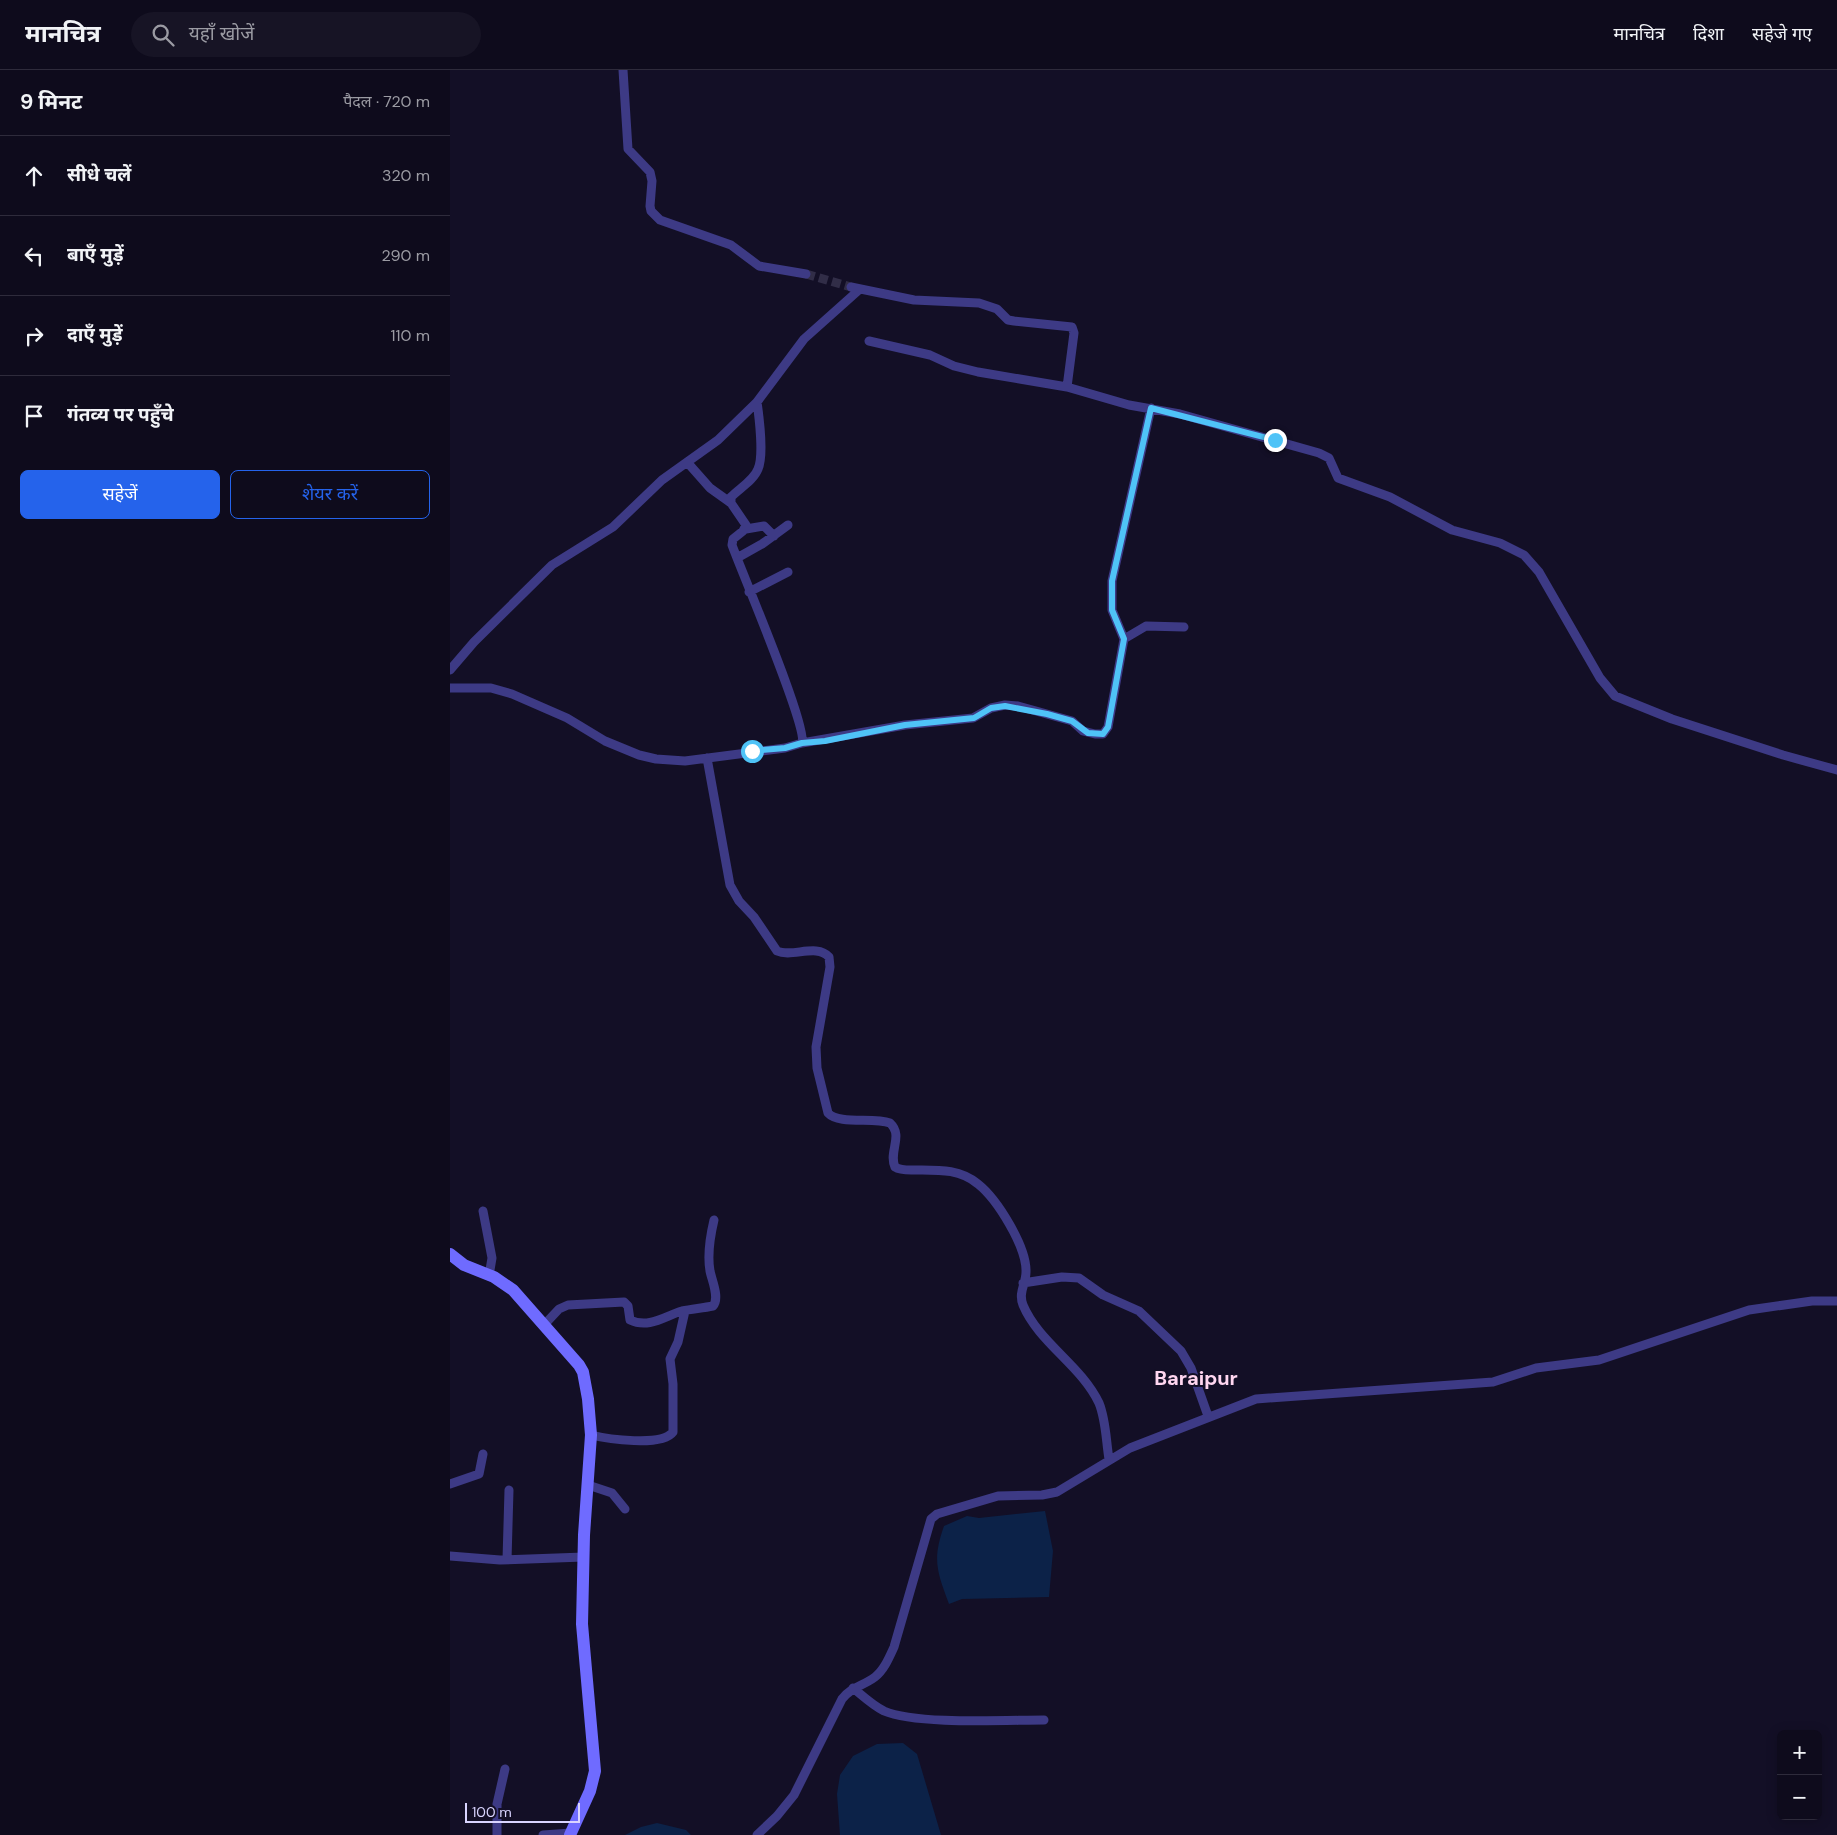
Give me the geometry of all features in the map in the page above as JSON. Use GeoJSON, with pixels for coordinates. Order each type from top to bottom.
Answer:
{"type":"FeatureCollection","features":[{"type":"Feature","properties":{"kind":"street"},"geometry":{"type":"LineString","coordinates":[[623,70],[626,143],[631,154],[639,160],[652,176],[651,211],[660,220],[731,245],[759,266],[806,274]]}},
{"type":"Feature","properties":{"kind":"street"},"geometry":{"type":"LineString","coordinates":[[450,670],[474,642],[552,565],[613,527],[649,491],[718,440],[757,402],[804,339],[855,288],[914,300],[979,303],[997,309],[1014,321],[1072,327],[1074,333],[1067,387]]}},
{"type":"Feature","properties":{"kind":"street"},"geometry":{"type":"LineString","coordinates":[[869,341],[930,355],[954,366],[978,372],[1067,387],[1129,405],[1151,408],[1294,444],[1325,455],[1331,462],[1338,478],[1390,497],[1452,530],[1513,548],[1524,555],[1539,572],[1600,678],[1615,696],[1672,719],[1783,756],[1837,770]]}},
{"type":"Feature","properties":{"kind":"street"},"geometry":{"type":"LineString","coordinates":[[731,503],[731,497],[752,477],[759,466],[760,428],[757,402]]}},
{"type":"Feature","properties":{"kind":"street"},"geometry":{"type":"LineString","coordinates":[[450,688],[491,688],[512,694],[567,718],[605,741],[639,756],[669,761],[707,758],[825,741],[905,725],[974,718],[991,708],[1005,706],[1072,721],[1088,733],[1101,735],[1105,733],[1108,727],[1124,639],[1112,610],[1112,581],[1151,408]]}},
{"type":"Feature","properties":{"kind":"street"},"geometry":{"type":"LineString","coordinates":[[687,462],[710,488],[731,503],[745,522],[746,528]]}},
{"type":"Feature","properties":{"kind":"street"},"geometry":{"type":"LineString","coordinates":[[737,558],[774,536],[788,525]]}},
{"type":"Feature","properties":{"kind":"street"},"geometry":{"type":"LineString","coordinates":[[774,536],[764,526],[746,528],[732,542],[790,693],[803,735],[798,745]]}},
{"type":"Feature","properties":{"kind":"street"},"geometry":{"type":"LineString","coordinates":[[750,592],[788,572]]}},
{"type":"Feature","properties":{"kind":"street"},"geometry":{"type":"LineString","coordinates":[[1124,639],[1146,626],[1184,627]]}},
{"type":"Feature","properties":{"kind":"street"},"geometry":{"type":"LineString","coordinates":[[707,758],[727,871],[734,894],[754,917],[777,951],[786,953],[823,952],[829,956],[830,967],[816,1053],[828,1113],[835,1118],[872,1119],[890,1123],[897,1134],[893,1164],[898,1169],[951,1171],[968,1176],[995,1202],[1019,1245],[1026,1269],[1021,1299],[1029,1318],[1072,1365],[1097,1400],[1102,1413],[1109,1459]]}},
{"type":"Feature","properties":{"kind":"street"},"geometry":{"type":"LineString","coordinates":[[483,1211],[492,1258],[489,1276]]}},
{"type":"Feature","properties":{"kind":"street"},"geometry":{"type":"LineString","coordinates":[[544,1325],[562,1307],[578,1304],[624,1302],[628,1306],[630,1320],[637,1322],[659,1321],[684,1311],[710,1307],[716,1302],[709,1260],[714,1220]]}},
{"type":"Feature","properties":{"kind":"street"},"geometry":{"type":"LineString","coordinates":[[450,1254],[459,1262],[503,1282],[514,1290],[579,1364],[583,1372],[588,1399],[591,1435],[582,1624],[595,1770],[590,1791],[570,1834],[543,1835]]}},
{"type":"Feature","properties":{"kind":"street"},"geometry":{"type":"LineString","coordinates":[[1023,1283],[1062,1276],[1079,1278],[1103,1295],[1139,1311],[1181,1351],[1191,1368],[1208,1416]]}},
{"type":"Feature","properties":{"kind":"street"},"geometry":{"type":"LineString","coordinates":[[757,1835],[777,1816],[794,1795],[842,1699],[853,1688],[881,1671],[894,1647],[931,1519],[945,1511],[998,1496],[1050,1494],[1130,1448],[1208,1416],[1264,1397],[1493,1382],[1536,1368],[1599,1360],[1749,1310],[1812,1301],[1837,1301]]}},
{"type":"Feature","properties":{"kind":"street"},"geometry":{"type":"LineString","coordinates":[[591,1435],[616,1440],[662,1438],[671,1435],[674,1422],[670,1359],[678,1342],[684,1311]]}},
{"type":"Feature","properties":{"kind":"street"},"geometry":{"type":"LineString","coordinates":[[450,1484],[479,1474],[483,1454]]}},
{"type":"Feature","properties":{"kind":"street"},"geometry":{"type":"LineString","coordinates":[[588,1485],[612,1493],[625,1509]]}},
{"type":"Feature","properties":{"kind":"street"},"geometry":{"type":"LineString","coordinates":[[508,1560],[509,1490]]}},
{"type":"Feature","properties":{"kind":"street"},"geometry":{"type":"LineString","coordinates":[[450,1556],[508,1560],[584,1557]]}},
{"type":"Feature","properties":{"kind":"street"},"geometry":{"type":"LineString","coordinates":[[853,1688],[872,1704],[898,1715],[959,1720],[1044,1720]]}},
{"type":"Feature","properties":{"kind":"street"},"geometry":{"type":"LineString","coordinates":[[497,1835],[495,1829],[497,1804],[505,1769]]}},
{"type":"Feature","properties":{"kind":"water"},"geometry":{"type":"Polygon","coordinates":[[[1045,1511],[1053,1551],[1049,1597],[962,1599],[949,1604],[941,1583],[937,1557],[944,1526],[967,1516],[979,1518],[1045,1511]]]}},
{"type":"Feature","properties":{"kind":"water"},"geometry":{"type":"Polygon","coordinates":[[[903,1743],[917,1754],[941,1835],[840,1835],[837,1794],[840,1775],[853,1756],[877,1744],[903,1743]]]}},
{"type":"Feature","properties":{"kind":"water"},"geometry":{"type":"Polygon","coordinates":[[[657,1823],[686,1830],[691,1835],[625,1835],[641,1827],[657,1823]]]}},
{"type":"Feature","properties":{"kind":"tunnel"},"geometry":{"type":"LineString","coordinates":[[806,274],[851,287]]}},
{"type":"Feature","properties":{"kind":"district","name":"Baraipur"},"geometry":{"type":"Point","coordinates":[1196,1378]}},
{"type":"Feature","properties":{"kind":"route"},"geometry":{"type":"LineString","coordinates":[[752,751],[785,748],[802,743],[825,741],[905,725],[974,718],[991,708],[1005,706],[1018,706],[1072,721],[1088,733],[1101,735],[1105,733],[1113,704],[1114,688],[1124,639],[1112,610],[1112,581],[1142,455],[1151,408],[1275,440]]}}]}
